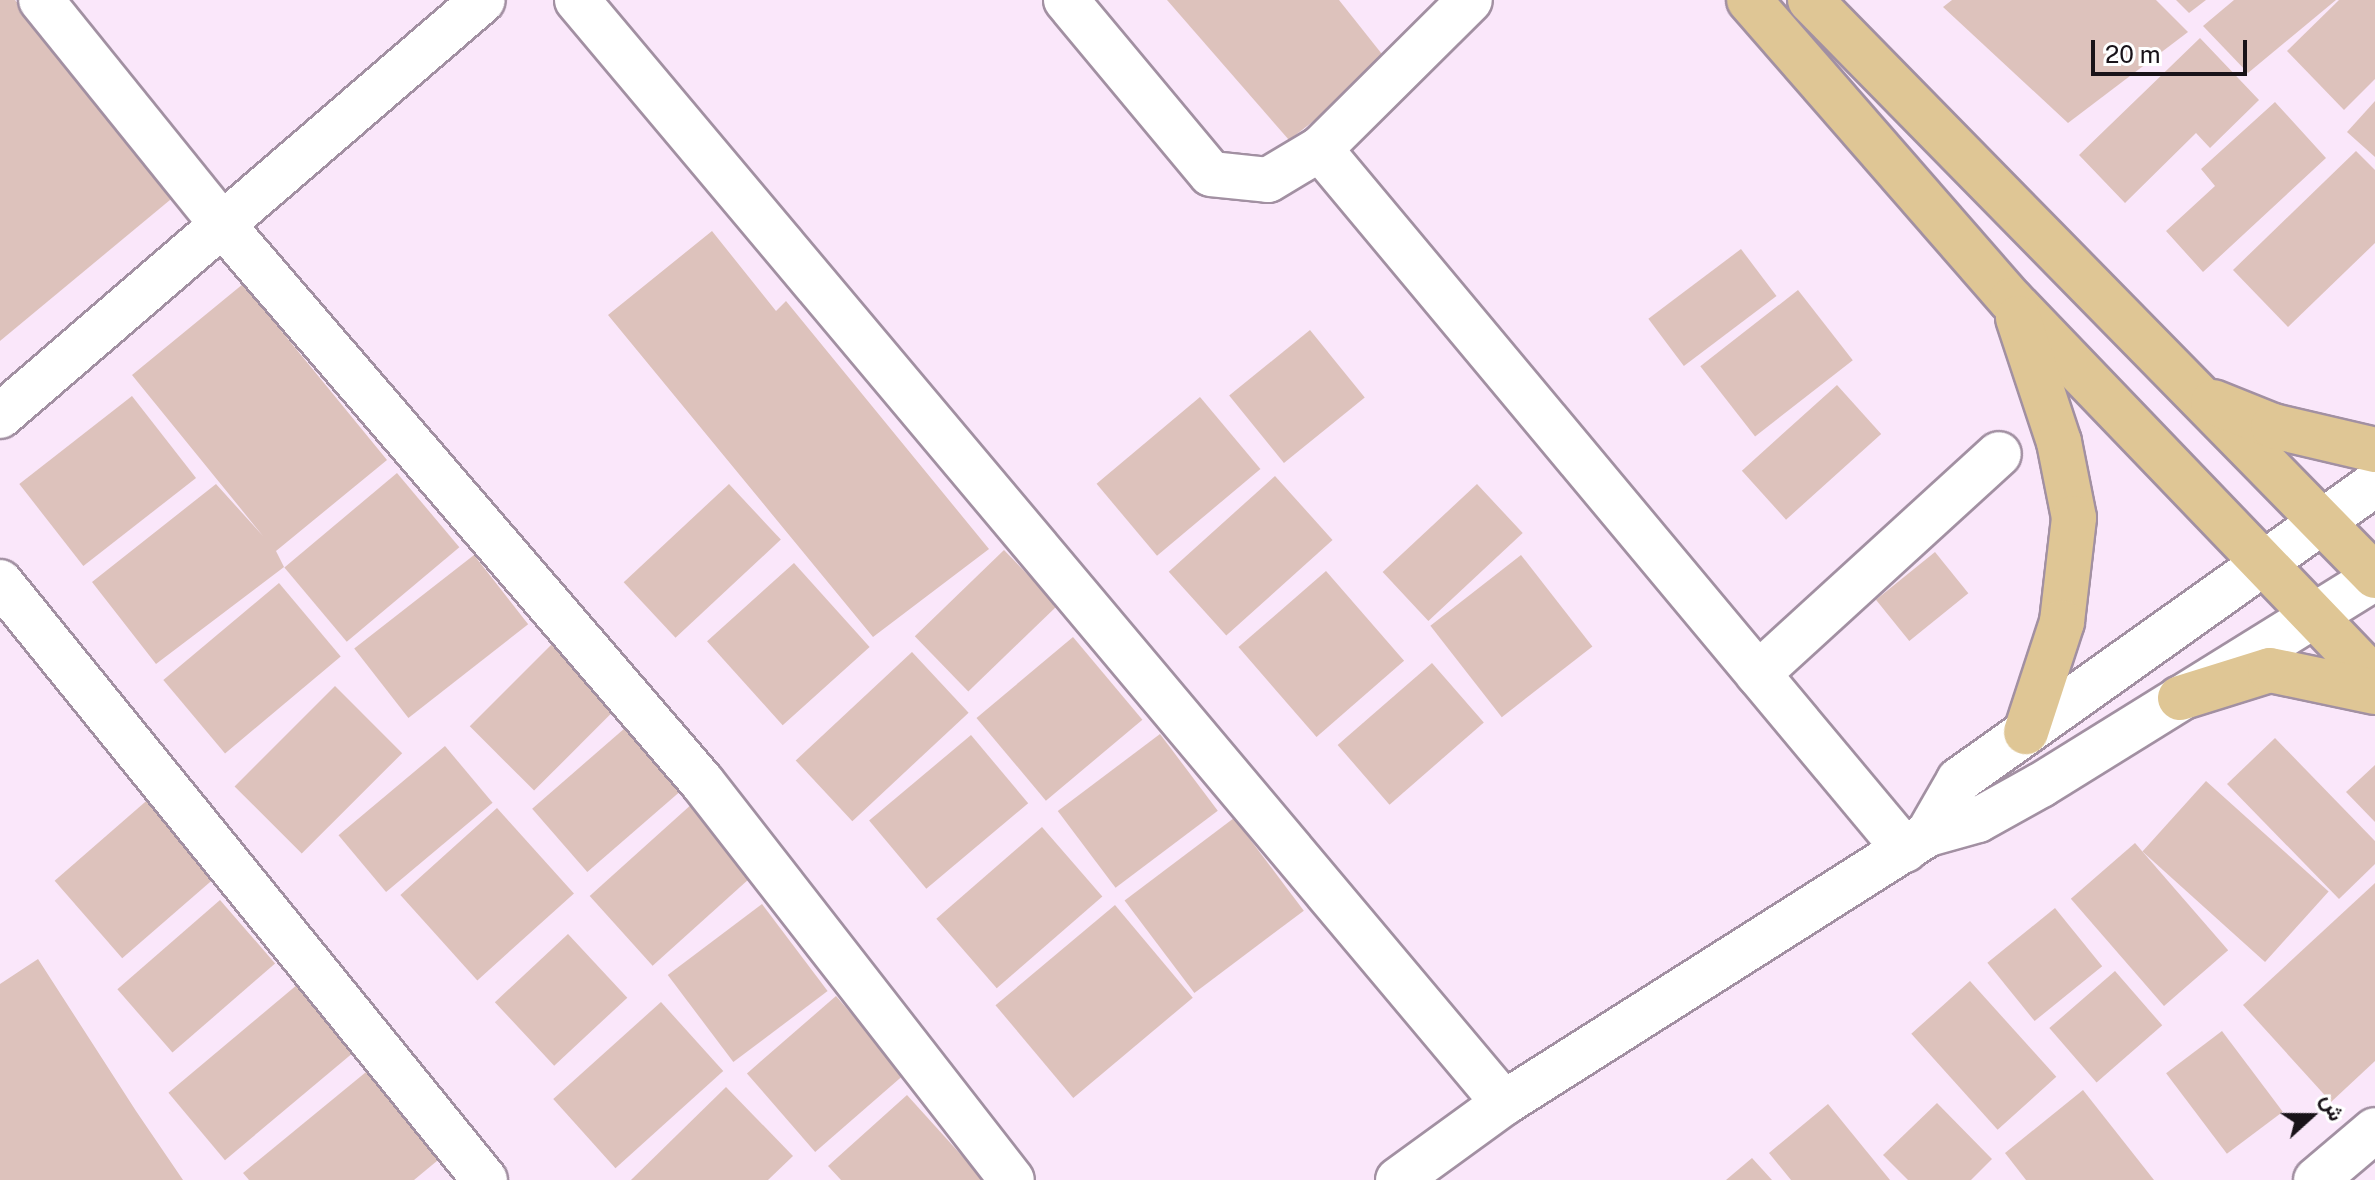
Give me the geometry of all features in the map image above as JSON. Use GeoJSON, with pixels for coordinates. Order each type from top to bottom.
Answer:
{"type":"FeatureCollection","features":[{"type":"Feature","properties":{"kind":"main road"},"geometry":{"type":"LineString","coordinates":[[1749,0],[2011,300],[2375,679]]}},
{"type":"Feature","properties":{"kind":"main road"},"geometry":{"type":"LineString","coordinates":[[1810,0],[2375,577]]}},
{"type":"Feature","properties":{"kind":"main road"},"geometry":{"type":"LineString","coordinates":[[2011,300],[2044,387],[2074,518],[2062,622],[2026,732]]}},
{"type":"Feature","properties":{"kind":"main road"},"geometry":{"type":"LineString","coordinates":[[2195,394],[2273,426],[2375,450]]}},
{"type":"Feature","properties":{"kind":"main road"},"geometry":{"type":"LineString","coordinates":[[2180,698],[2270,670],[2375,692]]}},
{"type":"Feature","properties":{"kind":"street"},"geometry":{"type":"LineString","coordinates":[[41,0],[222,224],[702,782],[1012,1180]]}},
{"type":"Feature","properties":{"kind":"street"},"geometry":{"type":"LineString","coordinates":[[0,416],[483,0]]}},
{"type":"Feature","properties":{"kind":"street"},"geometry":{"type":"LineString","coordinates":[[577,0],[1504,1103]]}},
{"type":"Feature","properties":{"kind":"street"},"geometry":{"type":"LineString","coordinates":[[1066,0],[1211,174],[1268,180],[1320,149],[1470,0]]}},
{"type":"Feature","properties":{"kind":"street"},"geometry":{"type":"LineString","coordinates":[[1320,149],[1758,674],[1916,842]]}},
{"type":"Feature","properties":{"kind":"street"},"geometry":{"type":"LineString","coordinates":[[1758,674],[1999,454]]}},
{"type":"Feature","properties":{"kind":"street"},"geometry":{"type":"LineString","coordinates":[[1916,842],[1959,780],[2375,484]]}},
{"type":"Feature","properties":{"kind":"street"},"geometry":{"type":"LineString","coordinates":[[1398,1180],[1504,1103],[1916,842],[1978,820],[2315,617],[2375,577]]}},
{"type":"Feature","properties":{"kind":"street"},"geometry":{"type":"LineString","coordinates":[[0,582],[485,1180]]}},
{"type":"Feature","properties":{"kind":"street"},"geometry":{"type":"LineString","coordinates":[[2316,1180],[2375,1130]]}},
{"type":"Feature","properties":{"kind":"building"},"geometry":{"type":"Polygon","coordinates":[[[0,0],[15,0],[176,195],[0,341],[0,0]]]}},
{"type":"Feature","properties":{"kind":"building"},"geometry":{"type":"Polygon","coordinates":[[[1167,0],[1339,0],[1389,63],[1289,140],[1167,0]]]}},
{"type":"Feature","properties":{"kind":"building"},"geometry":{"type":"Polygon","coordinates":[[[1952,0],[2156,0],[2188,32],[2068,123],[1943,7],[1952,0]]]}},
{"type":"Feature","properties":{"kind":"building"},"geometry":{"type":"Polygon","coordinates":[[[2176,0],[2206,0],[2189,13],[2176,0]]]}},
{"type":"Feature","properties":{"kind":"building"},"geometry":{"type":"Polygon","coordinates":[[[2234,0],[2336,0],[2248,73],[2203,26],[2234,0]]]}},
{"type":"Feature","properties":{"kind":"building"},"geometry":{"type":"Polygon","coordinates":[[[2339,0],[2375,0],[2375,79],[2344,110],[2287,51],[2339,0]]]}},
{"type":"Feature","properties":{"kind":"building"},"geometry":{"type":"Polygon","coordinates":[[[2200,38],[2259,100],[2210,148],[2196,133],[2125,203],[2079,155],[2200,38]]]}},
{"type":"Feature","properties":{"kind":"building"},"geometry":{"type":"Polygon","coordinates":[[[2375,101],[2375,157],[2347,132],[2375,101]]]}},
{"type":"Feature","properties":{"kind":"building"},"geometry":{"type":"Polygon","coordinates":[[[2275,102],[2326,158],[2203,272],[2166,231],[2215,186],[2201,169],[2275,102]]]}},
{"type":"Feature","properties":{"kind":"building"},"geometry":{"type":"Polygon","coordinates":[[[2356,151],[2375,170],[2375,243],[2288,327],[2233,270],[2356,151]]]}},
{"type":"Feature","properties":{"kind":"building"},"geometry":{"type":"Polygon","coordinates":[[[712,231],[776,311],[786,301],[989,549],[873,637],[608,315],[712,231]]]}},
{"type":"Feature","properties":{"kind":"building"},"geometry":{"type":"Polygon","coordinates":[[[1741,249],[1777,296],[1684,366],[1648,319],[1741,249]]]}},
{"type":"Feature","properties":{"kind":"building"},"geometry":{"type":"Polygon","coordinates":[[[243,284],[387,460],[276,551],[284,567],[156,664],[92,582],[216,484],[263,536],[132,375],[243,284]]]}},
{"type":"Feature","properties":{"kind":"building"},"geometry":{"type":"Polygon","coordinates":[[[1798,290],[1853,360],[1755,436],[1700,366],[1798,290]]]}},
{"type":"Feature","properties":{"kind":"building"},"geometry":{"type":"Polygon","coordinates":[[[1310,330],[1365,398],[1284,463],[1229,395],[1310,330]]]}},
{"type":"Feature","properties":{"kind":"building"},"geometry":{"type":"Polygon","coordinates":[[[1837,385],[1881,434],[1786,520],[1742,471],[1837,385]]]}},
{"type":"Feature","properties":{"kind":"building"},"geometry":{"type":"Polygon","coordinates":[[[132,396],[196,478],[83,566],[19,484],[132,396]]]}},
{"type":"Feature","properties":{"kind":"building"},"geometry":{"type":"Polygon","coordinates":[[[1200,397],[1260,469],[1157,556],[1097,484],[1200,397]]]}},
{"type":"Feature","properties":{"kind":"building"},"geometry":{"type":"Polygon","coordinates":[[[397,473],[459,547],[347,642],[284,567],[397,473]]]}},
{"type":"Feature","properties":{"kind":"building"},"geometry":{"type":"Polygon","coordinates":[[[1275,476],[1333,540],[1226,636],[1169,572],[1275,476]]]}},
{"type":"Feature","properties":{"kind":"building"},"geometry":{"type":"Polygon","coordinates":[[[729,484],[781,540],[676,638],[624,582],[729,484]]]}},
{"type":"Feature","properties":{"kind":"building"},"geometry":{"type":"Polygon","coordinates":[[[1477,484],[1523,533],[1428,621],[1383,572],[1477,484]]]}},
{"type":"Feature","properties":{"kind":"building"},"geometry":{"type":"Polygon","coordinates":[[[1004,550],[1057,605],[968,692],[915,636],[1004,550]]]}},
{"type":"Feature","properties":{"kind":"building"},"geometry":{"type":"Polygon","coordinates":[[[1935,552],[1968,593],[1909,641],[1876,600],[1935,552]]]}},
{"type":"Feature","properties":{"kind":"building"},"geometry":{"type":"Polygon","coordinates":[[[474,555],[528,624],[408,718],[354,649],[474,555]]]}},
{"type":"Feature","properties":{"kind":"building"},"geometry":{"type":"Polygon","coordinates":[[[1521,555],[1592,646],[1502,717],[1430,626],[1521,555]]]}},
{"type":"Feature","properties":{"kind":"building"},"geometry":{"type":"Polygon","coordinates":[[[794,563],[870,647],[783,725],[707,641],[794,563]]]}},
{"type":"Feature","properties":{"kind":"building"},"geometry":{"type":"Polygon","coordinates":[[[1326,571],[1404,661],[1317,737],[1238,647],[1326,571]]]}},
{"type":"Feature","properties":{"kind":"building"},"geometry":{"type":"Polygon","coordinates":[[[279,583],[341,657],[225,754],[163,680],[279,583]]]}},
{"type":"Feature","properties":{"kind":"building"},"geometry":{"type":"Polygon","coordinates":[[[1073,637],[1142,720],[1046,801],[976,718],[1073,637]]]}},
{"type":"Feature","properties":{"kind":"building"},"geometry":{"type":"Polygon","coordinates":[[[556,640],[620,704],[534,791],[470,726],[556,640]]]}},
{"type":"Feature","properties":{"kind":"building"},"geometry":{"type":"Polygon","coordinates":[[[912,652],[969,713],[852,821],[796,760],[912,652]]]}},
{"type":"Feature","properties":{"kind":"building"},"geometry":{"type":"Polygon","coordinates":[[[1432,663],[1484,723],[1389,805],[1338,745],[1432,663]]]}},
{"type":"Feature","properties":{"kind":"building"},"geometry":{"type":"Polygon","coordinates":[[[335,686],[402,753],[302,854],[235,786],[335,686]]]}},
{"type":"Feature","properties":{"kind":"building"},"geometry":{"type":"Polygon","coordinates":[[[625,728],[680,791],[587,872],[532,809],[625,728]]]}},
{"type":"Feature","properties":{"kind":"building"},"geometry":{"type":"Polygon","coordinates":[[[1160,734],[1218,811],[1116,888],[1058,811],[1160,734]]]}},
{"type":"Feature","properties":{"kind":"building"},"geometry":{"type":"Polygon","coordinates":[[[971,735],[1028,803],[926,889],[869,820],[971,735]]]}},
{"type":"Feature","properties":{"kind":"building"},"geometry":{"type":"Polygon","coordinates":[[[2275,738],[2375,841],[2375,864],[2339,899],[2227,784],[2275,738]]]}},
{"type":"Feature","properties":{"kind":"building"},"geometry":{"type":"Polygon","coordinates":[[[445,746],[493,803],[386,892],[339,835],[445,746]]]}},
{"type":"Feature","properties":{"kind":"building"},"geometry":{"type":"Polygon","coordinates":[[[2375,765],[2375,822],[2346,792],[2375,765]]]}},
{"type":"Feature","properties":{"kind":"building"},"geometry":{"type":"Polygon","coordinates":[[[2206,781],[2329,891],[2265,962],[2142,852],[2206,781]]]}},
{"type":"Feature","properties":{"kind":"building"},"geometry":{"type":"Polygon","coordinates":[[[152,796],[220,874],[122,958],[55,881],[152,796]]]}},
{"type":"Feature","properties":{"kind":"building"},"geometry":{"type":"Polygon","coordinates":[[[693,803],[756,873],[653,966],[590,896],[693,803]]]}},
{"type":"Feature","properties":{"kind":"building"},"geometry":{"type":"Polygon","coordinates":[[[497,808],[574,893],[477,980],[400,895],[497,808]]]}},
{"type":"Feature","properties":{"kind":"building"},"geometry":{"type":"Polygon","coordinates":[[[1234,818],[1304,911],[1194,993],[1125,900],[1234,818]]]}},
{"type":"Feature","properties":{"kind":"building"},"geometry":{"type":"Polygon","coordinates":[[[1042,827],[1102,896],[997,988],[936,919],[1042,827]]]}},
{"type":"Feature","properties":{"kind":"building"},"geometry":{"type":"Polygon","coordinates":[[[2135,843],[2228,950],[2164,1006],[2071,899],[2135,843]]]}},
{"type":"Feature","properties":{"kind":"building"},"geometry":{"type":"Polygon","coordinates":[[[2375,883],[2375,1061],[2331,1102],[2243,1005],[2375,883]]]}},
{"type":"Feature","properties":{"kind":"building"},"geometry":{"type":"Polygon","coordinates":[[[220,900],[275,963],[172,1053],[117,989],[220,900]]]}},
{"type":"Feature","properties":{"kind":"building"},"geometry":{"type":"Polygon","coordinates":[[[762,904],[828,991],[733,1062],[668,975],[762,904]]]}},
{"type":"Feature","properties":{"kind":"building"},"geometry":{"type":"Polygon","coordinates":[[[1115,905],[1193,998],[1073,1098],[995,1005],[1115,905]]]}},
{"type":"Feature","properties":{"kind":"building"},"geometry":{"type":"Polygon","coordinates":[[[2055,908],[2102,966],[2035,1021],[1987,963],[2055,908]]]}},
{"type":"Feature","properties":{"kind":"building"},"geometry":{"type":"Polygon","coordinates":[[[568,934],[627,998],[554,1066],[495,1002],[568,934]]]}},
{"type":"Feature","properties":{"kind":"building"},"geometry":{"type":"Polygon","coordinates":[[[38,959],[183,1180],[0,1180],[0,984],[38,959]]]}},
{"type":"Feature","properties":{"kind":"building"},"geometry":{"type":"Polygon","coordinates":[[[2115,971],[2162,1025],[2097,1082],[2049,1028],[2115,971]]]}},
{"type":"Feature","properties":{"kind":"building"},"geometry":{"type":"Polygon","coordinates":[[[304,979],[361,1046],[225,1160],[168,1093],[304,979]]]}},
{"type":"Feature","properties":{"kind":"building"},"geometry":{"type":"Polygon","coordinates":[[[1970,981],[2056,1077],[1998,1130],[1911,1034],[1970,981]]]}},
{"type":"Feature","properties":{"kind":"building"},"geometry":{"type":"Polygon","coordinates":[[[836,996],[904,1074],[815,1152],[747,1073],[836,996]]]}},
{"type":"Feature","properties":{"kind":"building"},"geometry":{"type":"Polygon","coordinates":[[[661,1002],[723,1071],[615,1168],[553,1099],[661,1002]]]}},
{"type":"Feature","properties":{"kind":"building"},"geometry":{"type":"Polygon","coordinates":[[[2222,1031],[2283,1112],[2227,1154],[2166,1073],[2222,1031]]]}},
{"type":"Feature","properties":{"kind":"building"},"geometry":{"type":"Polygon","coordinates":[[[377,1063],[449,1151],[414,1180],[249,1180],[243,1173],[377,1063]]]}},
{"type":"Feature","properties":{"kind":"building"},"geometry":{"type":"Polygon","coordinates":[[[726,1087],[793,1156],[768,1180],[631,1180],[726,1087]]]}},
{"type":"Feature","properties":{"kind":"building"},"geometry":{"type":"Polygon","coordinates":[[[2083,1090],[2154,1180],[2026,1180],[2005,1153],[2083,1090]]]}},
{"type":"Feature","properties":{"kind":"building"},"geometry":{"type":"Polygon","coordinates":[[[907,1095],[982,1178],[980,1180],[841,1180],[828,1166],[907,1095]]]}},
{"type":"Feature","properties":{"kind":"building"},"geometry":{"type":"Polygon","coordinates":[[[1937,1103],[1992,1159],[1971,1180],[1908,1180],[1883,1155],[1937,1103]]]}},
{"type":"Feature","properties":{"kind":"building"},"geometry":{"type":"Polygon","coordinates":[[[1828,1104],[1890,1180],[1791,1180],[1769,1153],[1828,1104]]]}},
{"type":"Feature","properties":{"kind":"building"},"geometry":{"type":"Polygon","coordinates":[[[1752,1158],[1772,1180],[1726,1180],[1752,1158]]]}}]}
